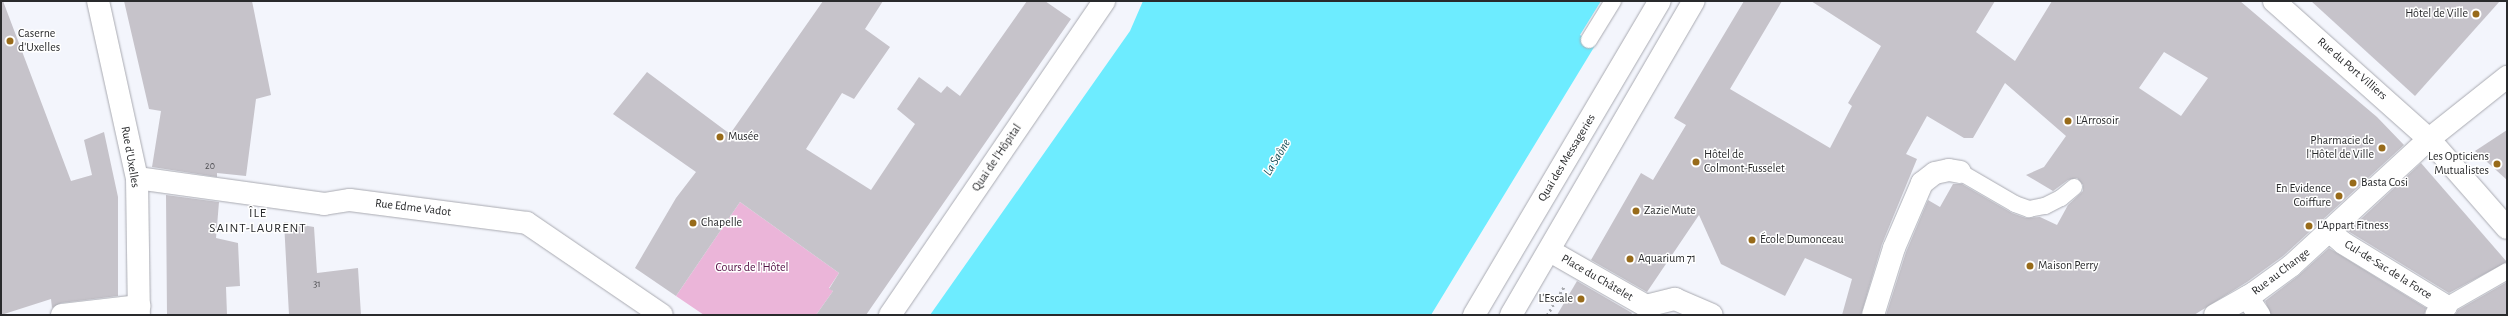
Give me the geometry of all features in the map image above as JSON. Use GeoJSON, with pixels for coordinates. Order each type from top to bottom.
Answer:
{"type":"FeatureCollection","features":[{"type":"Feature","properties":{"kind":"street","name":"Rue d'Uxelles"},"geometry":{"type":"LineString","coordinates":[[98,1],[137,178],[139,311]]}},
{"type":"Feature","properties":{"kind":"street","name":"Quai des Messageries"},"geometry":{"type":"LineString","coordinates":[[1474,315],[1660,1]]}},
{"type":"Feature","properties":{"kind":"street"},"geometry":{"type":"LineString","coordinates":[[1511,315],[1550,251],[1670,39],[1694,1]]}},
{"type":"Feature","properties":{"kind":"street","name":"Rue du Port Villiers"},"geometry":{"type":"LineString","coordinates":[[2274,1],[2429,139],[2507,228]]}},
{"type":"Feature","properties":{"kind":"street","name":"Quai de l'Hôpital"},"geometry":{"type":"LineString","coordinates":[[890,315],[1098,3]]}},
{"type":"Feature","properties":{"kind":"street","name":"Rue au Change"},"geometry":{"type":"LineString","coordinates":[[2215,315],[2247,297],[2292,266],[2429,139],[2507,77]]}},
{"type":"Feature","properties":{"kind":"street"},"geometry":{"type":"LineString","coordinates":[[1873,315],[1894,248],[1922,183],[1935,173],[1949,170],[1960,172]]}},
{"type":"Feature","properties":{"kind":"street","name":"Rue Edme Vadot"},"geometry":{"type":"LineString","coordinates":[[137,178],[324,204],[350,200],[527,223],[662,315]]}},
{"type":"Feature","properties":{"kind":"street","name":"Cul-de-Sac de la Force"},"geometry":{"type":"LineString","coordinates":[[2330,232],[2343,243],[2441,311]]}},
{"type":"Feature","properties":{"kind":"street","name":"Place du Châtelet"},"geometry":{"type":"LineString","coordinates":[[1550,251],[1646,306],[1675,299],[1712,315]]}},
{"type":"Feature","properties":{"kind":"street"},"geometry":{"type":"LineString","coordinates":[[2247,297],[2259,315]]}},
{"type":"Feature","properties":{"kind":"street"},"geometry":{"type":"LineString","coordinates":[[62,315],[139,311]]}},
{"type":"Feature","properties":{"kind":"lane"},"geometry":{"type":"LineString","coordinates":[[1589,40],[1613,1]]}},
{"type":"Feature","properties":{"kind":"lane"},"geometry":{"type":"LineString","coordinates":[[1960,172],[2015,204],[2029,208],[2045,206],[2061,198],[2074,187]]}},
{"type":"Feature","properties":{"kind":"lane"},"geometry":{"type":"LineString","coordinates":[[2441,311],[2507,271]]}},
{"type":"Feature","properties":{"kind":"path"},"geometry":{"type":"LineString","coordinates":[[1547,315],[1577,266]]}},
{"type":"Feature","properties":{"kind":"green space","name":"Cours de l'Hôtel"},"geometry":{"type":"Polygon","coordinates":[[[740,202],[839,273],[829,288],[833,291],[816,315],[704,315],[676,296],[740,202]]]}},
{"type":"Feature","properties":{"kind":"water","name":"La Saône"},"geometry":{"type":"Polygon","coordinates":[[[1143,1],[1601,1],[1580,35],[1596,44],[1431,315],[930,315],[1130,31],[1143,1]]]}},
{"type":"Feature","properties":{"kind":"building"},"geometry":{"type":"Polygon","coordinates":[[[1,1],[3,1],[71,181],[92,175],[84,140],[104,132],[118,197],[118,296],[61,303],[52,308],[51,299],[1,315],[1,1]]]}},
{"type":"Feature","properties":{"kind":"building"},"geometry":{"type":"Polygon","coordinates":[[[124,1],[252,1],[271,95],[256,99],[246,176],[217,173],[217,177],[152,167],[161,111],[149,109],[124,1]]]}},
{"type":"Feature","properties":{"kind":"building","name":"Musée"},"geometry":{"type":"Polygon","coordinates":[[[823,1],[883,1],[865,29],[890,47],[854,99],[842,93],[806,149],[871,190],[915,124],[897,109],[919,77],[941,93],[947,86],[960,96],[1027,1],[1045,1],[1071,19],[866,315],[816,315],[833,291],[829,289],[839,273],[740,202],[676,296],[635,268],[676,198],[696,172],[613,114],[647,72],[730,134],[823,1]]]}},
{"type":"Feature","properties":{"kind":"building"},"geometry":{"type":"Polygon","coordinates":[[[1744,1],[1782,1],[1730,89],[1830,148],[1852,106],[1848,103],[1881,46],[1811,1],[1995,1],[1976,32],[2015,61],[2052,1],[2240,1],[2377,117],[2404,145],[2283,256],[2247,282],[2194,315],[1886,315],[1906,252],[1928,200],[1940,207],[1953,184],[1962,184],[2012,213],[2026,218],[2040,217],[2057,225],[2068,205],[2083,191],[2083,185],[2077,178],[2068,180],[2053,191],[2026,175],[2044,167],[2066,136],[2005,83],[1973,138],[1964,138],[1927,116],[1906,154],[1917,159],[1882,244],[1861,315],[1842,315],[1852,279],[1805,258],[1785,296],[1721,264],[1699,215],[1647,292],[1591,260],[1641,173],[1653,180],[1686,125],[1674,118],[1744,1]],[[2164,52],[2139,88],[2181,116],[2208,78],[2164,52]]]}},
{"type":"Feature","properties":{"kind":"building"},"geometry":{"type":"Polygon","coordinates":[[[2311,1],[2500,1],[2415,96],[2311,1]]]}},
{"type":"Feature","properties":{"kind":"building","name":"Les Opticiens Mutualistes"},"geometry":{"type":"Polygon","coordinates":[[[2507,130],[2507,180],[2475,151],[2507,130]]]}},
{"type":"Feature","properties":{"kind":"building"},"geometry":{"type":"Polygon","coordinates":[[[2421,163],[2507,262],[2449,293],[2348,231],[2421,163]]]}},
{"type":"Feature","properties":{"kind":"building"},"geometry":{"type":"Polygon","coordinates":[[[166,195],[219,202],[216,238],[238,243],[240,286],[226,287],[227,315],[167,315],[166,195]]]}},
{"type":"Feature","properties":{"kind":"building"},"geometry":{"type":"Polygon","coordinates":[[[284,222],[314,227],[317,273],[358,268],[361,315],[289,315],[284,222]]]}},
{"type":"Feature","properties":{"kind":"building"},"geometry":{"type":"Polygon","coordinates":[[[2329,248],[2426,308],[2424,315],[2271,315],[2265,301],[2298,276],[2329,248]]]}},
{"type":"Feature","properties":{"kind":"building"},"geometry":{"type":"Polygon","coordinates":[[[1577,281],[1632,313],[1631,315],[1557,315],[1577,281]]]}},
{"type":"Feature","properties":{"kind":"building"},"geometry":{"type":"Polygon","coordinates":[[[2507,282],[2507,315],[2455,315],[2458,310],[2507,282]]]}},
{"type":"Feature","properties":{"kind":"place","name":"Hôtel de Ville"},"geometry":{"type":"Point","coordinates":[2476,14]}},
{"type":"Feature","properties":{"kind":"place","name":"Caserne d'Uxelles"},"geometry":{"type":"Point","coordinates":[10,41]}},
{"type":"Feature","properties":{"kind":"place","name":"L'Arrosoir"},"geometry":{"type":"Point","coordinates":[2068,121]}},
{"type":"Feature","properties":{"kind":"place","name":"Musée"},"geometry":{"type":"Point","coordinates":[720,137]}},
{"type":"Feature","properties":{"kind":"place","name":"Pharmacie de l'Hôtel de Ville"},"geometry":{"type":"Point","coordinates":[2382,148]}},
{"type":"Feature","properties":{"kind":"place","name":"Hôtel de Colmont-Fusselet"},"geometry":{"type":"Point","coordinates":[1696,162]}},
{"type":"Feature","properties":{"kind":"place","name":"Les Opticiens Mutualistes"},"geometry":{"type":"Point","coordinates":[2497,164]}},
{"type":"Feature","properties":{"kind":"place","name":"Basta Cosi"},"geometry":{"type":"Point","coordinates":[2353,183]}},
{"type":"Feature","properties":{"kind":"place","name":"En Evidence Coiffure"},"geometry":{"type":"Point","coordinates":[2339,196]}},
{"type":"Feature","properties":{"kind":"place","name":"Zazie Mute"},"geometry":{"type":"Point","coordinates":[1636,211]}},
{"type":"Feature","properties":{"kind":"place","name":"Chapelle"},"geometry":{"type":"Point","coordinates":[693,223]}},
{"type":"Feature","properties":{"kind":"place","name":"L'Appart Fitness"},"geometry":{"type":"Point","coordinates":[2309,226]}},
{"type":"Feature","properties":{"kind":"place","name":"École Dumonceau"},"geometry":{"type":"Point","coordinates":[1752,240]}},
{"type":"Feature","properties":{"kind":"place","name":"Aquarium 71"},"geometry":{"type":"Point","coordinates":[1630,259]}},
{"type":"Feature","properties":{"kind":"place","name":"Maison Perry"},"geometry":{"type":"Point","coordinates":[2030,266]}},
{"type":"Feature","properties":{"kind":"place","name":"L'Escale"},"geometry":{"type":"Point","coordinates":[1581,299]}},
{"type":"Feature","properties":{"kind":"district","name":"ÎLE SAINT-LAURENT"},"geometry":{"type":"Point","coordinates":[258,222]}}]}
